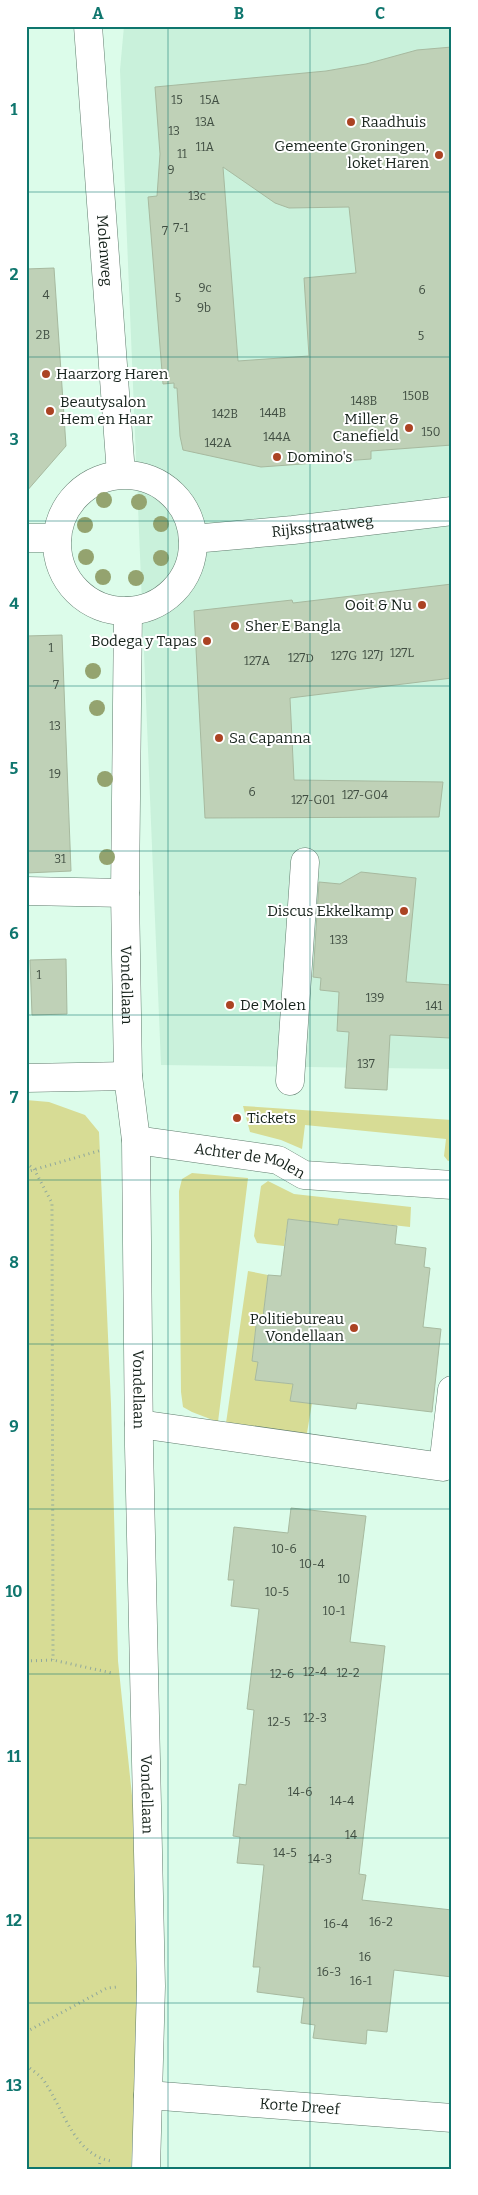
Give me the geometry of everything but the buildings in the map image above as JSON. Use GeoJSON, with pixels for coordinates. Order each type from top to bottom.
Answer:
{"type":"FeatureCollection","features":[{"type":"Feature","properties":{"kind":"street","name":"Molenweg"},"geometry":{"type":"LineString","coordinates":[[88,26],[122,474]]}},
{"type":"Feature","properties":{"kind":"street"},"geometry":{"type":"LineString","coordinates":[[122,474],[139,476],[156,482],[171,492],[182,505],[190,521],[193,539],[191,560],[182,580],[168,596],[149,607],[128,611],[105,609],[84,598],[68,581],[58,561],[57,538],[61,518],[71,501],[85,487],[102,478],[122,474]]}},
{"type":"Feature","properties":{"kind":"street","name":"Rijksstraatweg"},"geometry":{"type":"LineString","coordinates":[[193,539],[293,530],[452,511]]}},
{"type":"Feature","properties":{"kind":"street"},"geometry":{"type":"LineString","coordinates":[[26,538],[57,538]]}},
{"type":"Feature","properties":{"kind":"street","name":"Vondellaan"},"geometry":{"type":"LineString","coordinates":[[128,611],[125,893],[128,1076],[136,1140],[139,1424],[150,1986],[147,2167]]}},
{"type":"Feature","properties":{"kind":"street"},"geometry":{"type":"LineString","coordinates":[[290,1081],[305,862]]}},
{"type":"Feature","properties":{"kind":"street"},"geometry":{"type":"LineString","coordinates":[[26,891],[125,893]]}},
{"type":"Feature","properties":{"kind":"street"},"geometry":{"type":"LineString","coordinates":[[26,1078],[128,1076]]}},
{"type":"Feature","properties":{"kind":"street","name":"Achter de Molen"},"geometry":{"type":"LineString","coordinates":[[136,1140],[278,1160],[304,1175],[452,1185]]}},
{"type":"Feature","properties":{"kind":"street"},"geometry":{"type":"LineString","coordinates":[[139,1424],[443,1467],[452,1390]]}},
{"type":"Feature","properties":{"kind":"street","name":"Korte Dreef"},"geometry":{"type":"LineString","coordinates":[[148,2095],[452,2118]]}},
{"type":"Feature","properties":{"kind":"path"},"geometry":{"type":"LineString","coordinates":[[26,1172],[136,1140]]}},
{"type":"Feature","properties":{"kind":"path"},"geometry":{"type":"LineString","coordinates":[[26,1163],[34,1169],[52,1204],[53,1660]]}},
{"type":"Feature","properties":{"kind":"path"},"geometry":{"type":"LineString","coordinates":[[26,1661],[53,1660],[144,1681]]}},
{"type":"Feature","properties":{"kind":"path"},"geometry":{"type":"LineString","coordinates":[[26,2032],[108,1988],[150,1986]]}},
{"type":"Feature","properties":{"kind":"path"},"geometry":{"type":"LineString","coordinates":[[26,2065],[46,2082],[73,2135],[100,2160],[147,2167]]}},
{"type":"Feature","properties":{"kind":"path"},"geometry":{"type":"LineString","coordinates":[[99,2169],[100,2160]]}},
{"type":"Feature","properties":{"kind":"shaded area"},"geometry":{"type":"Polygon","coordinates":[[[124,26],[452,26],[452,1069],[161,1065],[120,70],[124,26]]]}},
{"type":"Feature","properties":{"kind":"green space"},"geometry":{"type":"Polygon","coordinates":[[[26,1100],[49,1102],[85,1115],[99,1132],[111,1404],[118,1661],[134,1815],[138,2038],[131,2169],[26,2169],[26,1100]]]}},
{"type":"Feature","properties":{"kind":"green space"},"geometry":{"type":"Polygon","coordinates":[[[243,1106],[452,1120],[452,1160],[448,1161],[444,1156],[446,1139],[305,1125],[302,1149],[281,1140],[250,1132],[243,1106]]]}},
{"type":"Feature","properties":{"kind":"green space"},"geometry":{"type":"Polygon","coordinates":[[[192,1173],[248,1178],[218,1422],[183,1407],[181,1392],[179,1191],[182,1179],[192,1173]]]}},
{"type":"Feature","properties":{"kind":"green space"},"geometry":{"type":"Polygon","coordinates":[[[268,1181],[294,1194],[411,1207],[410,1227],[339,1219],[338,1225],[288,1219],[284,1246],[257,1243],[254,1236],[261,1186],[268,1181]]]}},
{"type":"Feature","properties":{"kind":"green space"},"geometry":{"type":"Polygon","coordinates":[[[248,1271],[268,1275],[263,1317],[257,1317],[252,1361],[258,1362],[256,1380],[293,1384],[291,1401],[312,1403],[306,1439],[226,1423],[248,1271]]]}},
{"type":"Feature","properties":{"kind":"place","name":"Raadhuis"},"geometry":{"type":"Point","coordinates":[351,122]}},
{"type":"Feature","properties":{"kind":"place","name":"Gemeente Groningen, loket Haren"},"geometry":{"type":"Point","coordinates":[439,155]}},
{"type":"Feature","properties":{"kind":"place","name":"Haarzorg Haren"},"geometry":{"type":"Point","coordinates":[46,374]}},
{"type":"Feature","properties":{"kind":"place","name":"Beautysalon Hem en Haar"},"geometry":{"type":"Point","coordinates":[50,411]}},
{"type":"Feature","properties":{"kind":"place","name":"Miller & Canefield"},"geometry":{"type":"Point","coordinates":[409,428]}},
{"type":"Feature","properties":{"kind":"place","name":"Domino's"},"geometry":{"type":"Point","coordinates":[277,457]}},
{"type":"Feature","properties":{"kind":"place","name":"Ooit & Nu"},"geometry":{"type":"Point","coordinates":[422,605]}},
{"type":"Feature","properties":{"kind":"place","name":"Sher E Bangla"},"geometry":{"type":"Point","coordinates":[235,626]}},
{"type":"Feature","properties":{"kind":"place","name":"Bodega y Tapas"},"geometry":{"type":"Point","coordinates":[207,641]}},
{"type":"Feature","properties":{"kind":"place","name":"Sa Capanna"},"geometry":{"type":"Point","coordinates":[219,738]}},
{"type":"Feature","properties":{"kind":"place","name":"Discus Ekkelkamp"},"geometry":{"type":"Point","coordinates":[404,911]}},
{"type":"Feature","properties":{"kind":"place","name":"De Molen"},"geometry":{"type":"Point","coordinates":[230,1005]}},
{"type":"Feature","properties":{"kind":"place","name":"Tickets"},"geometry":{"type":"Point","coordinates":[237,1118]}},
{"type":"Feature","properties":{"kind":"place","name":"Politiebureau Vondellaan"},"geometry":{"type":"Point","coordinates":[354,1328]}}]}
